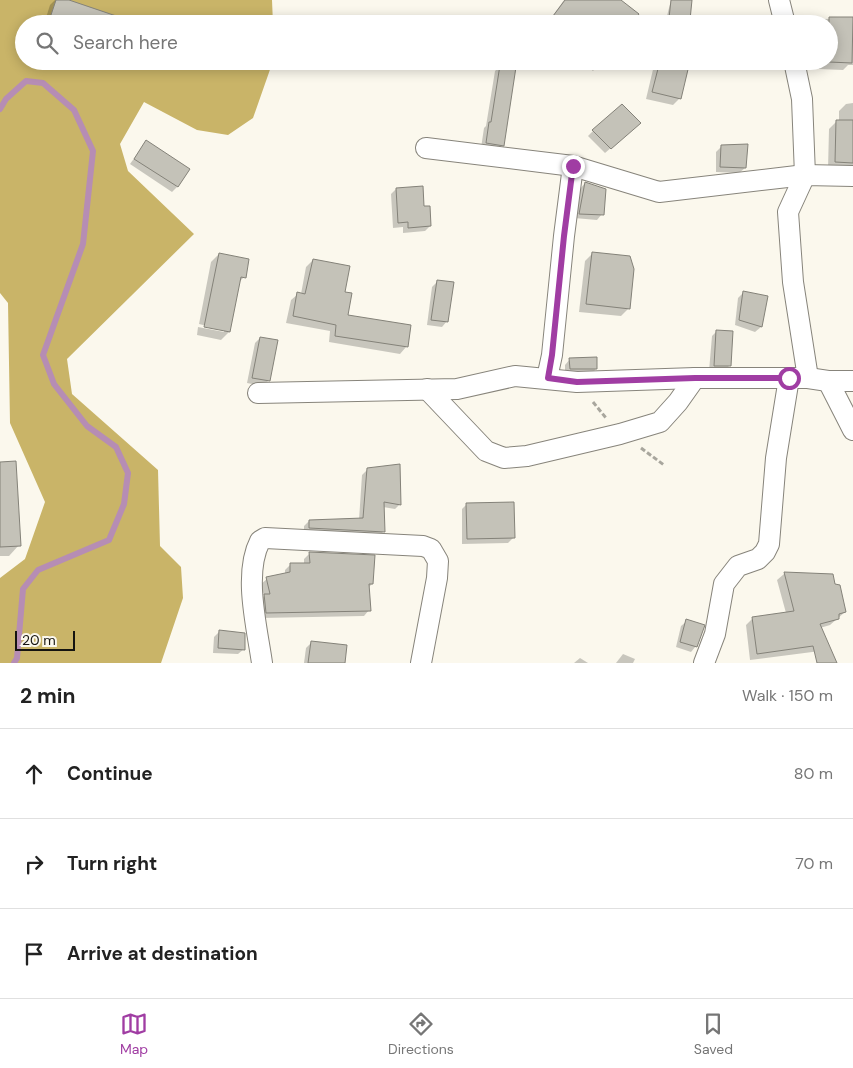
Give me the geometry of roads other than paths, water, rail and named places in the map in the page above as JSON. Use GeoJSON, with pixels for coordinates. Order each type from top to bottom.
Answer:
{"type":"FeatureCollection","features":[{"type":"Feature","properties":{"kind":"street"},"geometry":{"type":"LineString","coordinates":[[779,0],[783,15]]}},
{"type":"Feature","properties":{"kind":"street"},"geometry":{"type":"LineString","coordinates":[[704,663],[715,634],[724,584],[738,566],[758,558],[765,552],[768,544],[776,458],[808,379],[793,282],[788,212],[805,175],[802,99],[796,70]]}},
{"type":"Feature","properties":{"kind":"street"},"geometry":{"type":"LineString","coordinates":[[426,148],[573,166],[659,192],[805,175],[853,176]]}},
{"type":"Feature","properties":{"kind":"street"},"geometry":{"type":"LineString","coordinates":[[548,378],[573,166]]}},
{"type":"Feature","properties":{"kind":"street"},"geometry":{"type":"LineString","coordinates":[[258,393],[457,389],[515,376],[577,382],[695,378],[853,381]]}},
{"type":"Feature","properties":{"kind":"street"},"geometry":{"type":"LineString","coordinates":[[427,389],[486,451],[504,458],[536,454],[620,434],[660,422],[678,402],[695,378]]}},
{"type":"Feature","properties":{"kind":"street"},"geometry":{"type":"LineString","coordinates":[[808,379],[853,430]]}},
{"type":"Feature","properties":{"kind":"street"},"geometry":{"type":"LineString","coordinates":[[262,663],[253,597],[252,562],[260,541],[265,538],[423,546],[432,549],[438,561],[437,578],[421,663]]}},
{"type":"Feature","properties":{"kind":"waterway"},"geometry":{"type":"LineString","coordinates":[[0,109],[6,99],[26,81],[43,83],[74,110],[93,151],[83,244],[43,355],[54,384],[87,426],[116,447],[128,473],[124,504],[109,540],[38,570],[23,589],[17,658],[14,663]]}}]}
